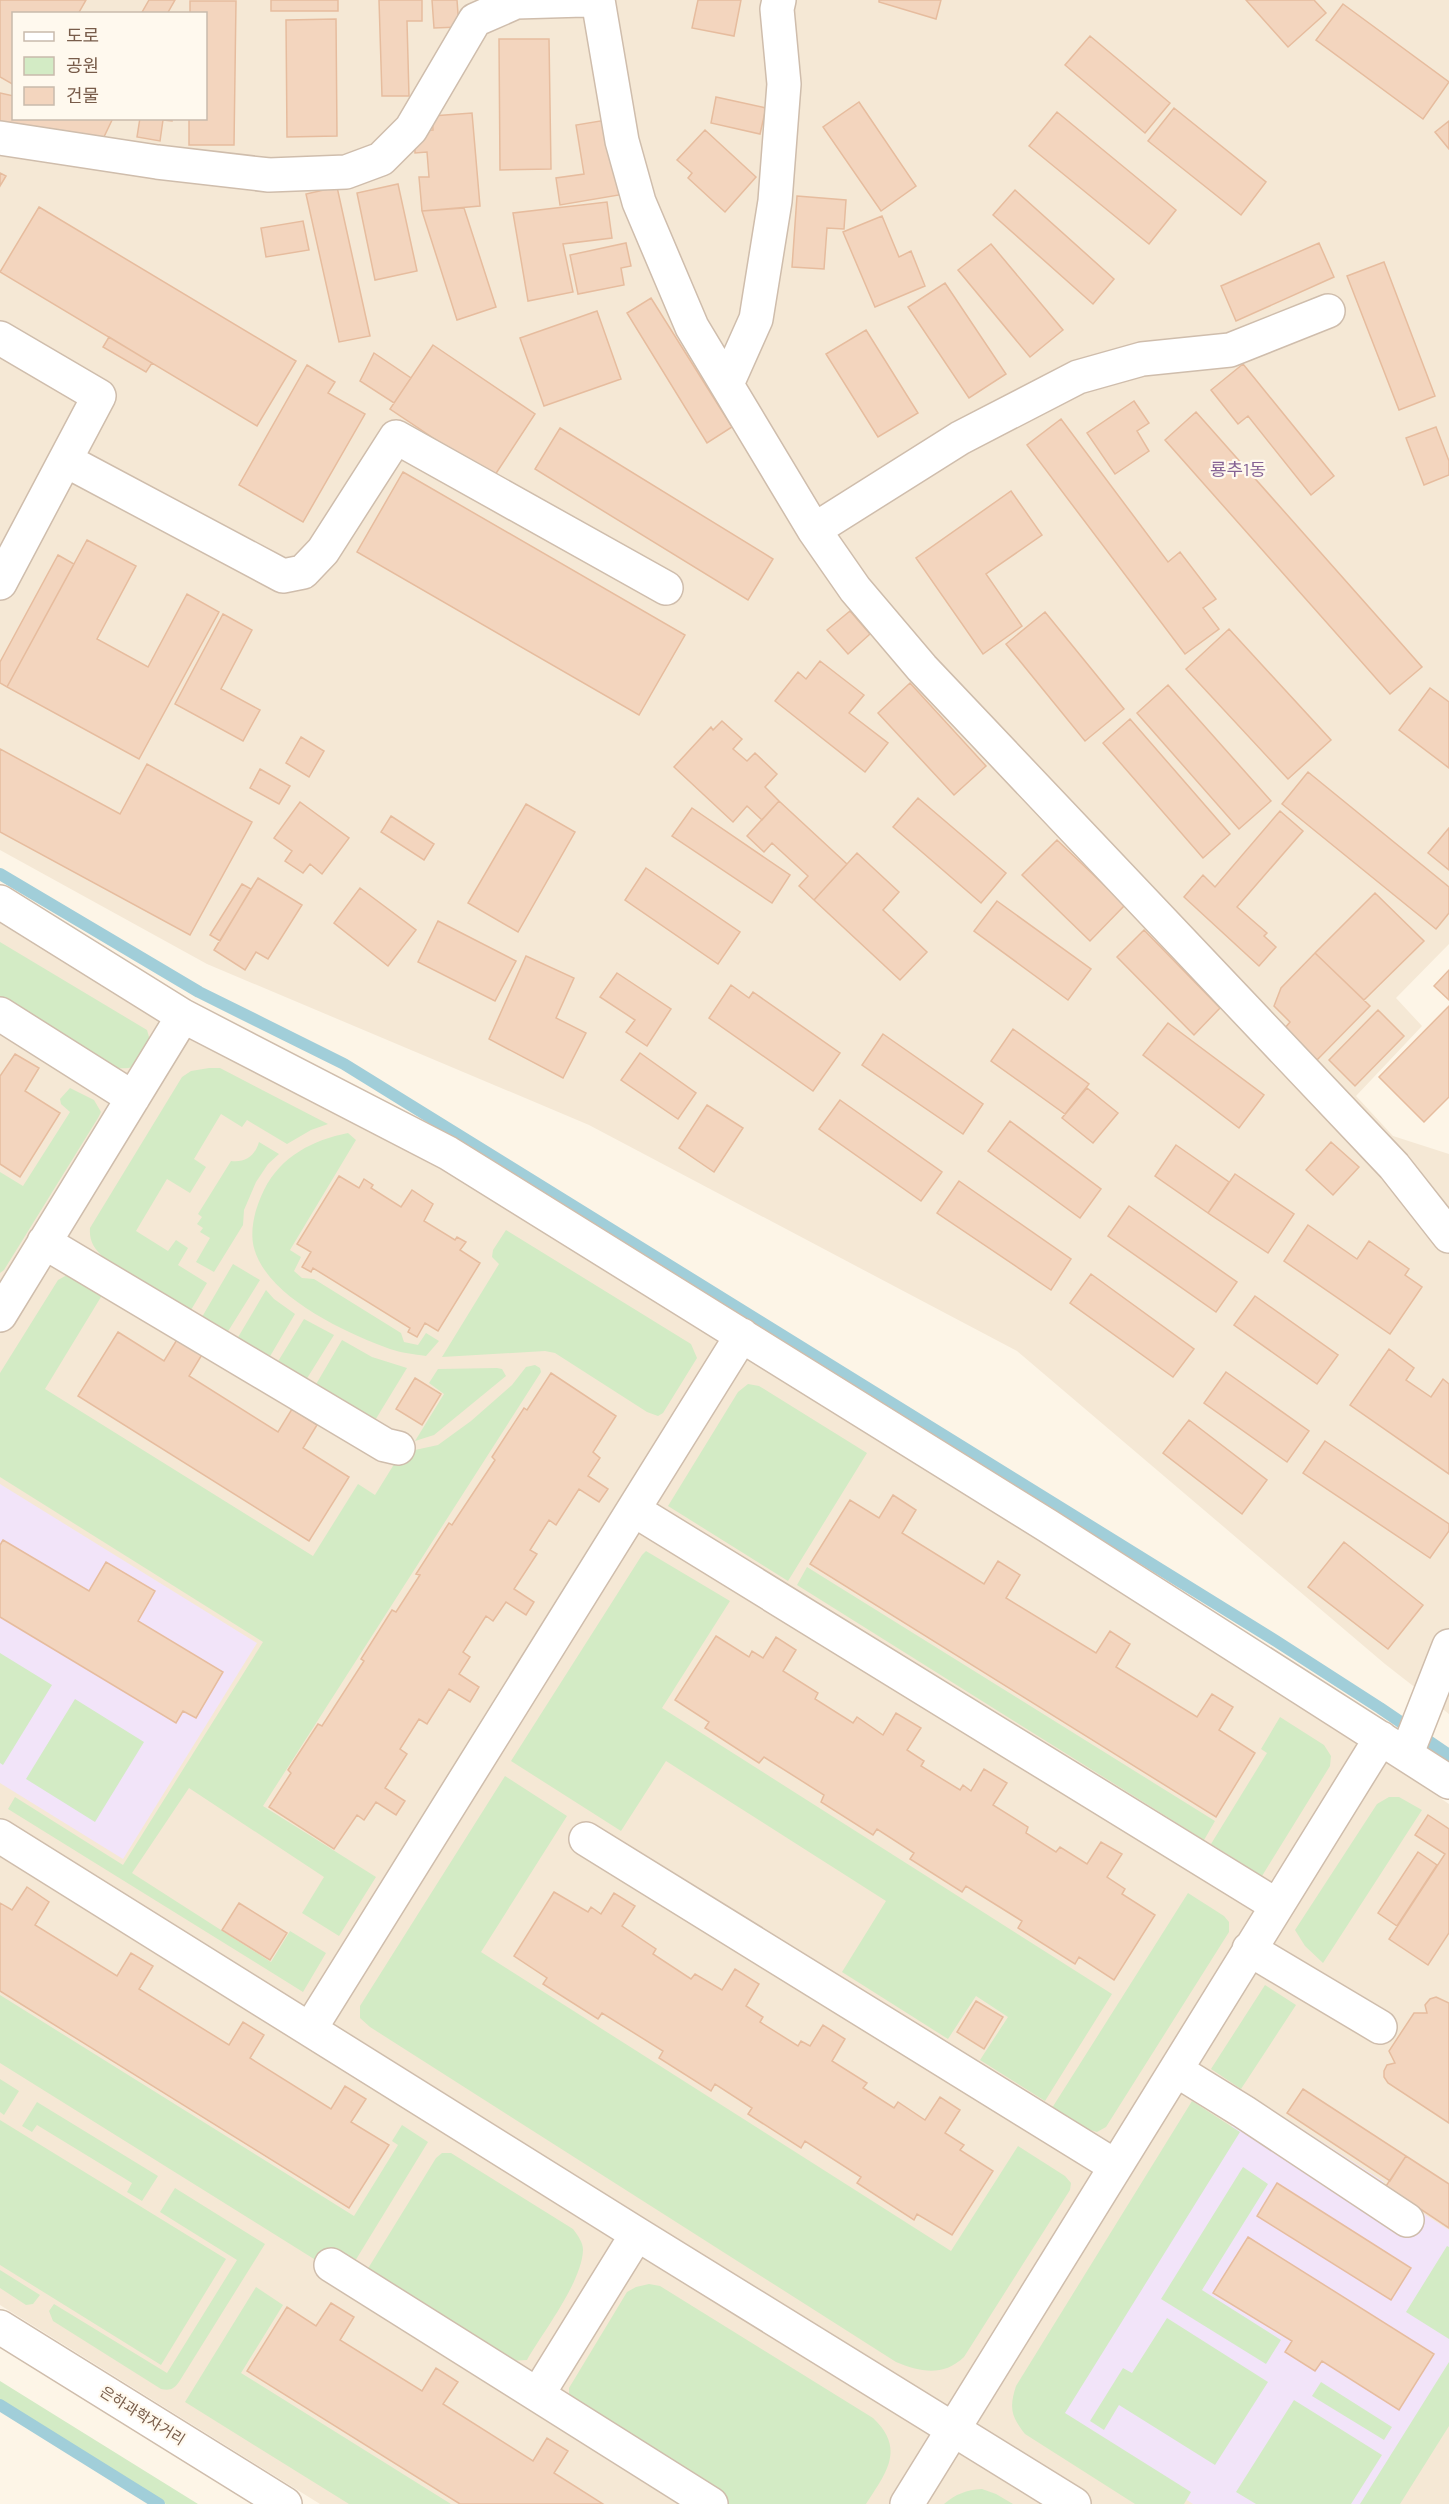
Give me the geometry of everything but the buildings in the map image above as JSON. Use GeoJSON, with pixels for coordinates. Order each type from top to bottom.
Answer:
{"type":"FeatureCollection","features":[{"type":"Feature","properties":{"kind":"street"},"geometry":{"type":"LineString","coordinates":[[0,138],[157,162],[269,175],[346,172],[381,159],[411,129],[476,20],[516,2],[584,0]]}},
{"type":"Feature","properties":{"kind":"street"},"geometry":{"type":"LineString","coordinates":[[598,0],[622,141],[639,202],[692,327],[814,530],[855,589],[922,668],[1394,1166],[1449,1236]]}},
{"type":"Feature","properties":{"kind":"street"},"geometry":{"type":"LineString","coordinates":[[727,384],[756,319],[775,201],[784,84],[777,9],[779,0]]}},
{"type":"Feature","properties":{"kind":"street"},"geometry":{"type":"LineString","coordinates":[[814,530],[960,438],[1078,377],[1142,359],[1230,350],[1328,311]]}},
{"type":"Feature","properties":{"kind":"street"},"geometry":{"type":"LineString","coordinates":[[0,338],[99,396],[67,461],[0,584]]}},
{"type":"Feature","properties":{"kind":"street"},"geometry":{"type":"LineString","coordinates":[[67,461],[284,576],[303,572],[323,552],[396,437],[666,588]]}},
{"type":"Feature","properties":{"kind":"street"},"geometry":{"type":"LineString","coordinates":[[0,902],[183,1016],[448,1153],[1048,1526],[1449,1782]]}},
{"type":"Feature","properties":{"kind":"street"},"geometry":{"type":"LineString","coordinates":[[0,1014],[133,1098]]}},
{"type":"Feature","properties":{"kind":"street"},"geometry":{"type":"LineString","coordinates":[[3,1303],[44,1242],[183,1016]]}},
{"type":"Feature","properties":{"kind":"street"},"geometry":{"type":"LineString","coordinates":[[44,1242],[385,1445],[398,1448]]}},
{"type":"Feature","properties":{"kind":"street"},"geometry":{"type":"LineString","coordinates":[[310,2029],[742,1335]]}},
{"type":"Feature","properties":{"kind":"street"},"geometry":{"type":"LineString","coordinates":[[634,1509],[1276,1905]]}},
{"type":"Feature","properties":{"kind":"street"},"geometry":{"type":"LineString","coordinates":[[907,2504],[1276,1905],[1394,1746],[1449,1646]]}},
{"type":"Feature","properties":{"kind":"street"},"geometry":{"type":"LineString","coordinates":[[0,1836],[1074,2504]]}},
{"type":"Feature","properties":{"kind":"street"},"geometry":{"type":"LineString","coordinates":[[586,1839],[1115,2166]]}},
{"type":"Feature","properties":{"kind":"street"},"geometry":{"type":"LineString","coordinates":[[1249,1949],[1380,2027]]}},
{"type":"Feature","properties":{"kind":"street"},"geometry":{"type":"LineString","coordinates":[[1176,2070],[1244,2112],[1407,2220]]}},
{"type":"Feature","properties":{"kind":"street"},"geometry":{"type":"LineString","coordinates":[[538,2394],[637,2234]]}},
{"type":"Feature","properties":{"kind":"street"},"geometry":{"type":"LineString","coordinates":[[331,2265],[711,2504]]}},
{"type":"Feature","properties":{"kind":"street","name":"은하과학자거리"},"geometry":{"type":"LineString","coordinates":[[0,2327],[285,2504]]}},
{"type":"Feature","properties":{"kind":"shaded area"},"geometry":{"type":"Polygon","coordinates":[[[0,0],[1449,0],[1449,944],[1396,998],[1422,1026],[1356,1096],[1393,1136],[1449,1154],[1449,1714],[1385,1664],[1017,1351],[589,1125],[207,964],[0,850],[0,0]]]}},
{"type":"Feature","properties":{"kind":"shaded area"},"geometry":{"type":"Polygon","coordinates":[[[0,919],[221,1050],[437,1166],[1300,1703],[1449,1804],[1449,2504],[320,2504],[0,2305],[0,919]]]}},
{"type":"Feature","properties":{"kind":"shaded area"},"geometry":{"type":"Polygon","coordinates":[[[0,1484],[257,1643],[123,1859],[0,1783],[0,1484]]]}},
{"type":"Feature","properties":{"kind":"shaded area"},"geometry":{"type":"Polygon","coordinates":[[[1251,2096],[1384,2182],[1382,2187],[1449,2230],[1449,2391],[1378,2504],[1193,2504],[1050,2413],[1251,2096]]]}},
{"type":"Feature","properties":{"kind":"green space"},"geometry":{"type":"Polygon","coordinates":[[[0,942],[147,1030],[151,1044],[140,1061],[132,1067],[112,1067],[0,996],[0,942]]]}},
{"type":"Feature","properties":{"kind":"green space"},"geometry":{"type":"Polygon","coordinates":[[[220,1068],[328,1124],[311,1130],[287,1144],[247,1120],[242,1127],[221,1114],[194,1159],[206,1167],[190,1193],[167,1179],[136,1231],[168,1251],[176,1240],[188,1248],[178,1265],[207,1283],[191,1310],[103,1257],[93,1244],[90,1228],[182,1077],[191,1071],[220,1068]]]}},
{"type":"Feature","properties":{"kind":"green space"},"geometry":{"type":"Polygon","coordinates":[[[70,1088],[94,1100],[101,1112],[0,1273],[0,1172],[23,1186],[70,1112],[61,1104],[60,1099],[70,1088]]]}},
{"type":"Feature","properties":{"kind":"green space"},"geometry":{"type":"Polygon","coordinates":[[[348,1133],[356,1140],[290,1250],[301,1257],[294,1271],[302,1278],[314,1279],[401,1333],[404,1342],[418,1345],[426,1333],[439,1341],[426,1356],[390,1349],[352,1333],[310,1311],[275,1282],[262,1266],[254,1248],[252,1233],[256,1210],[264,1190],[279,1168],[299,1151],[322,1140],[348,1133]]]}},
{"type":"Feature","properties":{"kind":"green space"},"geometry":{"type":"Polygon","coordinates":[[[259,1142],[279,1154],[268,1164],[256,1182],[244,1210],[243,1225],[214,1272],[196,1262],[210,1238],[200,1232],[203,1228],[197,1224],[202,1217],[198,1214],[231,1161],[249,1158],[259,1142]]]}},
{"type":"Feature","properties":{"kind":"green space"},"geometry":{"type":"Polygon","coordinates":[[[506,1230],[691,1344],[697,1358],[663,1413],[658,1416],[647,1412],[555,1353],[545,1351],[442,1357],[499,1264],[492,1257],[493,1250],[506,1230]]]}},
{"type":"Feature","properties":{"kind":"green space"},"geometry":{"type":"Polygon","coordinates":[[[233,1264],[260,1280],[227,1333],[202,1317],[233,1264]]]}},
{"type":"Feature","properties":{"kind":"green space"},"geometry":{"type":"Polygon","coordinates":[[[67,1275],[104,1292],[45,1389],[313,1556],[358,1484],[375,1495],[401,1453],[438,1445],[471,1421],[512,1385],[526,1367],[535,1365],[540,1368],[541,1372],[263,1806],[376,1877],[339,1936],[302,1913],[324,1877],[189,1788],[132,1873],[271,1962],[290,1931],[326,1953],[303,1992],[8,1809],[15,1797],[123,1865],[263,1642],[0,1477],[0,1373],[58,1280],[67,1275]]]}},
{"type":"Feature","properties":{"kind":"green space"},"geometry":{"type":"Polygon","coordinates":[[[266,1290],[274,1299],[295,1314],[269,1358],[237,1339],[266,1290]]]}},
{"type":"Feature","properties":{"kind":"green space"},"geometry":{"type":"Polygon","coordinates":[[[304,1319],[334,1335],[306,1380],[277,1363],[304,1319]]]}},
{"type":"Feature","properties":{"kind":"green space"},"geometry":{"type":"Polygon","coordinates":[[[342,1340],[372,1357],[407,1368],[374,1422],[315,1386],[342,1340]]]}},
{"type":"Feature","properties":{"kind":"green space"},"geometry":{"type":"Polygon","coordinates":[[[438,1369],[502,1369],[506,1376],[434,1435],[415,1441],[444,1394],[429,1383],[438,1369]]]}},
{"type":"Feature","properties":{"kind":"green space"},"geometry":{"type":"Polygon","coordinates":[[[748,1384],[759,1386],[867,1453],[788,1581],[668,1506],[738,1392],[748,1384]]]}},
{"type":"Feature","properties":{"kind":"green space"},"geometry":{"type":"Polygon","coordinates":[[[646,1551],[730,1601],[662,1708],[1112,1994],[1045,2101],[980,2060],[1008,2017],[976,1996],[948,2039],[842,1972],[886,1901],[666,1761],[621,1831],[511,1761],[646,1551]]]}},
{"type":"Feature","properties":{"kind":"green space"},"geometry":{"type":"Polygon","coordinates":[[[807,1567],[1215,1821],[1204,1840],[797,1585],[807,1567]]]}},
{"type":"Feature","properties":{"kind":"green space"},"geometry":{"type":"Polygon","coordinates":[[[0,1653],[52,1685],[3,1765],[0,1763],[0,1653]]]}},
{"type":"Feature","properties":{"kind":"green space"},"geometry":{"type":"Polygon","coordinates":[[[75,1699],[144,1742],[95,1822],[26,1779],[75,1699]]]}},
{"type":"Feature","properties":{"kind":"green space"},"geometry":{"type":"Polygon","coordinates":[[[1280,1717],[1324,1745],[1331,1756],[1330,1766],[1262,1876],[1211,1844],[1267,1753],[1261,1749],[1280,1717]]]}},
{"type":"Feature","properties":{"kind":"green space"},"geometry":{"type":"Polygon","coordinates":[[[505,1776],[567,1816],[481,1952],[951,2251],[1018,2146],[1065,2176],[1071,2183],[1070,2190],[964,2357],[948,2368],[931,2371],[896,2362],[370,2027],[360,2018],[360,2006],[505,1776]]]}},
{"type":"Feature","properties":{"kind":"green space"},"geometry":{"type":"Polygon","coordinates":[[[1389,1797],[1399,1797],[1422,1810],[1323,1963],[1305,1946],[1295,1930],[1377,1804],[1389,1797]]]}},
{"type":"Feature","properties":{"kind":"green space"},"geometry":{"type":"Polygon","coordinates":[[[1188,1893],[1224,1916],[1229,1922],[1229,1932],[1106,2127],[1097,2132],[1083,2128],[1052,2108],[1188,1893]]]}},
{"type":"Feature","properties":{"kind":"green space"},"geometry":{"type":"Polygon","coordinates":[[[1265,1985],[1296,2005],[1241,2089],[1211,2069],[1265,1985]]]}},
{"type":"Feature","properties":{"kind":"green space"},"geometry":{"type":"Polygon","coordinates":[[[0,1995],[354,2216],[398,2145],[392,2141],[402,2125],[428,2142],[352,2266],[322,2264],[0,2063],[0,1995]]]}},
{"type":"Feature","properties":{"kind":"green space"},"geometry":{"type":"Polygon","coordinates":[[[0,2079],[19,2091],[4,2115],[0,2112],[0,2079]]]}},
{"type":"Feature","properties":{"kind":"green space"},"geometry":{"type":"Polygon","coordinates":[[[1192,2101],[1240,2132],[1065,2413],[1191,2492],[1184,2504],[1135,2504],[1025,2434],[1014,2417],[1012,2400],[1016,2386],[1192,2101]]]}},
{"type":"Feature","properties":{"kind":"green space"},"geometry":{"type":"Polygon","coordinates":[[[37,2102],[158,2176],[142,2201],[127,2192],[132,2183],[37,2125],[32,2132],[22,2126],[37,2102]]]}},
{"type":"Feature","properties":{"kind":"green space"},"geometry":{"type":"Polygon","coordinates":[[[0,2120],[226,2259],[161,2365],[0,2265],[0,2120]]]}},
{"type":"Feature","properties":{"kind":"green space"},"geometry":{"type":"Polygon","coordinates":[[[442,2153],[451,2153],[573,2229],[581,2242],[583,2250],[576,2277],[561,2306],[527,2360],[507,2361],[364,2275],[436,2158],[442,2153]]]}},
{"type":"Feature","properties":{"kind":"green space"},"geometry":{"type":"Polygon","coordinates":[[[1243,2167],[1268,2184],[1202,2290],[1281,2340],[1266,2364],[1161,2299],[1243,2167]]]}},
{"type":"Feature","properties":{"kind":"green space"},"geometry":{"type":"Polygon","coordinates":[[[175,2188],[265,2244],[179,2382],[167,2390],[161,2389],[53,2321],[49,2311],[54,2304],[167,2373],[237,2260],[160,2212],[175,2188]]]}},
{"type":"Feature","properties":{"kind":"green space"},"geometry":{"type":"Polygon","coordinates":[[[1447,2246],[1449,2247],[1449,2339],[1406,2312],[1447,2246]]]}},
{"type":"Feature","properties":{"kind":"green space"},"geometry":{"type":"Polygon","coordinates":[[[0,2270],[40,2295],[33,2304],[26,2305],[0,2288],[0,2270]]]}},
{"type":"Feature","properties":{"kind":"green space"},"geometry":{"type":"Polygon","coordinates":[[[649,2284],[660,2286],[873,2418],[889,2440],[891,2451],[886,2471],[866,2504],[719,2504],[580,2408],[569,2394],[569,2388],[627,2292],[649,2284]]]}},
{"type":"Feature","properties":{"kind":"green space"},"geometry":{"type":"Polygon","coordinates":[[[256,2287],[283,2305],[241,2373],[451,2504],[349,2504],[185,2402],[256,2287]]]}},
{"type":"Feature","properties":{"kind":"green space"},"geometry":{"type":"Polygon","coordinates":[[[1167,2318],[1268,2382],[1215,2465],[1119,2405],[1104,2430],[1090,2421],[1123,2368],[1132,2373],[1167,2318]]]}},
{"type":"Feature","properties":{"kind":"green space"},"geometry":{"type":"Polygon","coordinates":[[[1449,2362],[1449,2426],[1400,2504],[1360,2504],[1449,2362]]]}},
{"type":"Feature","properties":{"kind":"green space"},"geometry":{"type":"Polygon","coordinates":[[[0,2381],[198,2504],[166,2504],[0,2401],[0,2381]]]}},
{"type":"Feature","properties":{"kind":"green space"},"geometry":{"type":"Polygon","coordinates":[[[1321,2382],[1392,2427],[1384,2440],[1312,2396],[1321,2382]]]}},
{"type":"Feature","properties":{"kind":"green space"},"geometry":{"type":"Polygon","coordinates":[[[1294,2400],[1382,2455],[1351,2504],[1256,2504],[1236,2492],[1294,2400]]]}},
{"type":"Feature","properties":{"kind":"green space"},"geometry":{"type":"Polygon","coordinates":[[[982,2489],[1013,2504],[944,2504],[962,2493],[982,2489]]]}},
{"type":"Feature","properties":{"kind":"waterway"},"geometry":{"type":"LineString","coordinates":[[0,874],[199,992],[344,1064],[1276,1641],[1449,1755]]}},
{"type":"Feature","properties":{"kind":"waterway"},"geometry":{"type":"LineString","coordinates":[[0,2405],[159,2504]]}},
{"type":"Feature","properties":{"kind":"district","name":"룡추1동"},"geometry":{"type":"Point","coordinates":[1238,469]}}]}
